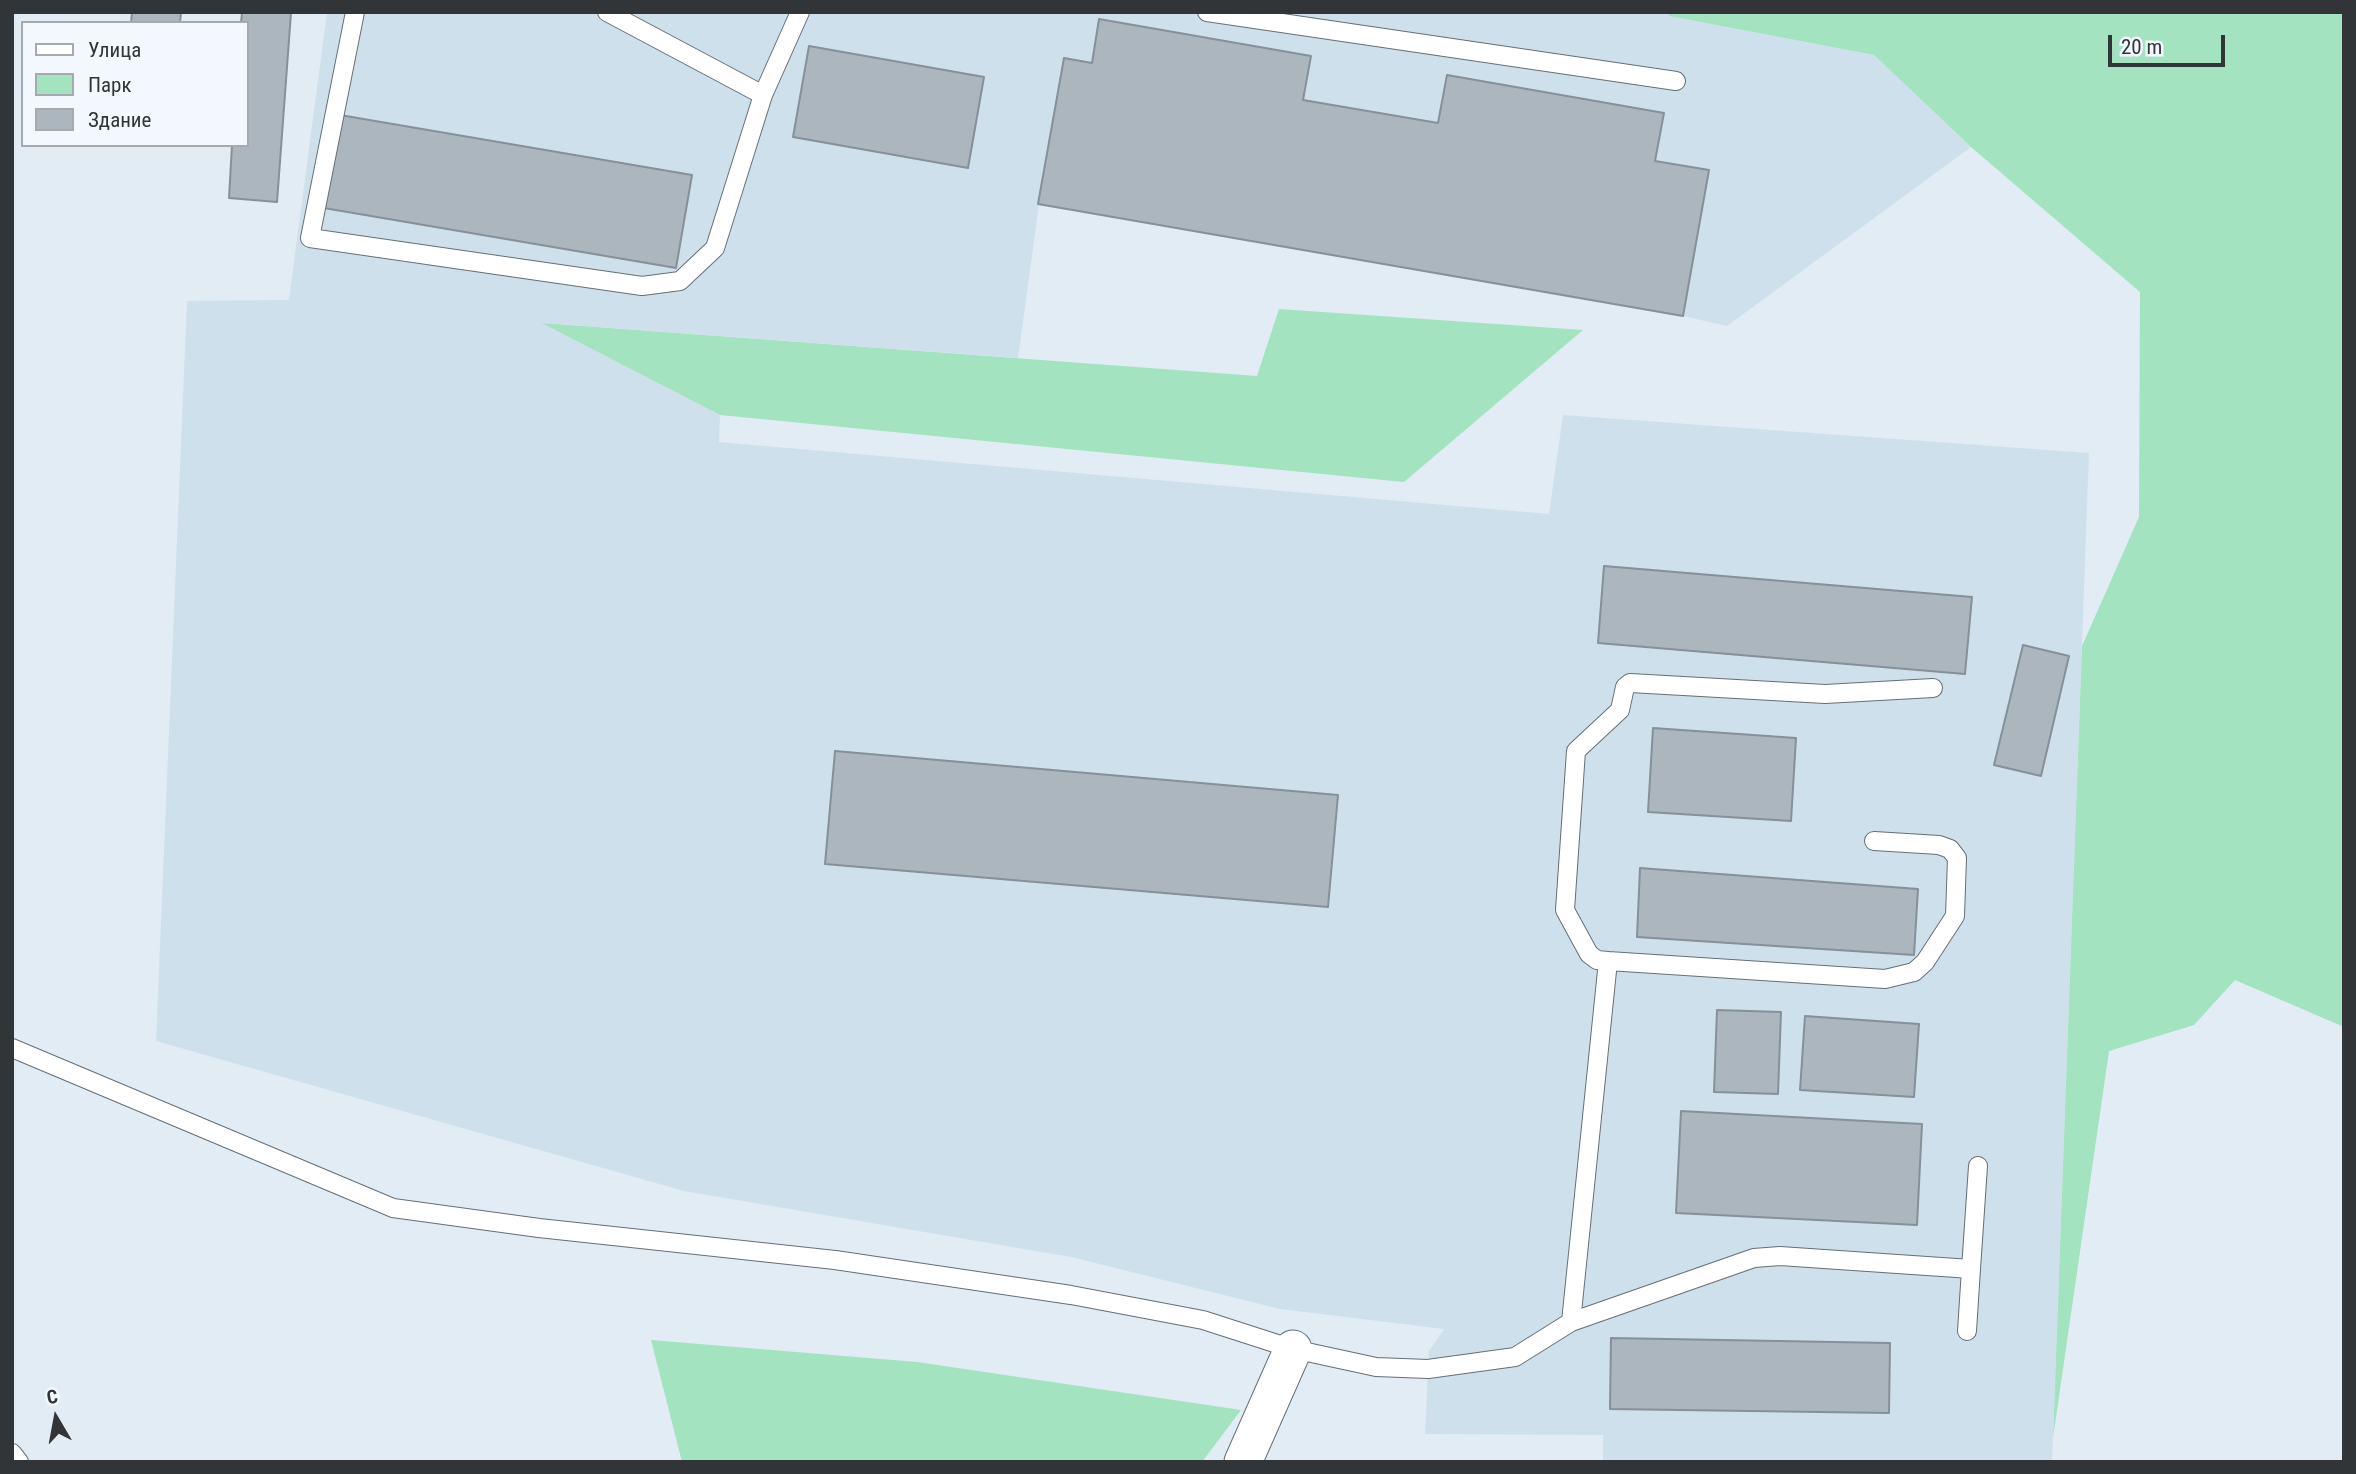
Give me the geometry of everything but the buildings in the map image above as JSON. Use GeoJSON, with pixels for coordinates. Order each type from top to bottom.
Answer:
{"type":"FeatureCollection","features":[{"type":"Feature","properties":{"kind":"street"},"geometry":{"type":"LineString","coordinates":[[1244,1462],[1293,1349]]}},
{"type":"Feature","properties":{"kind":"lane"},"geometry":{"type":"LineString","coordinates":[[355,12],[310,238],[642,286],[680,281],[715,248],[764,95],[800,12]]}},
{"type":"Feature","properties":{"kind":"lane"},"geometry":{"type":"LineString","coordinates":[[607,12],[764,95]]}},
{"type":"Feature","properties":{"kind":"lane"},"geometry":{"type":"LineString","coordinates":[[1207,12],[1676,81]]}},
{"type":"Feature","properties":{"kind":"lane"},"geometry":{"type":"LineString","coordinates":[[1874,841],[1939,845],[1950,849],[1957,858],[1955,916],[1924,962],[1914,972],[1885,979],[1597,960],[1589,954],[1565,910],[1576,751],[1620,710],[1625,687],[1630,683],[1825,694],[1933,688]]}},
{"type":"Feature","properties":{"kind":"lane"},"geometry":{"type":"LineString","coordinates":[[1571,1322],[1608,961]]}},
{"type":"Feature","properties":{"kind":"lane"},"geometry":{"type":"LineString","coordinates":[[12,1048],[393,1208],[835,1260],[1071,1295],[1203,1320],[1293,1349],[1376,1367],[1428,1369],[1515,1357],[1571,1322],[1754,1258],[1780,1256],[1971,1269]]}},
{"type":"Feature","properties":{"kind":"lane"},"geometry":{"type":"LineString","coordinates":[[1967,1331],[1978,1166]]}},
{"type":"Feature","properties":{"kind":"lane"},"geometry":{"type":"LineString","coordinates":[[12,1453],[19,1462]]}},
{"type":"Feature","properties":{"kind":"shaded area"},"geometry":{"type":"Polygon","coordinates":[[[327,12],[1669,12],[1669,16],[1874,55],[1971,147],[1727,326],[1683,316],[1039,204],[1018,358],[544,323],[720,415],[719,442],[1549,514],[1563,415],[2089,453],[2052,1462],[1603,1462],[1603,1435],[1425,1434],[1429,1351],[1444,1329],[1280,1309],[1071,1257],[684,1191],[156,1041],[187,301],[289,300],[327,12]]]}},
{"type":"Feature","properties":{"kind":"green space"},"geometry":{"type":"Polygon","coordinates":[[[1669,12],[2344,12],[2344,1027],[2235,980],[2194,1025],[2109,1051],[2053,1438],[2082,646],[2139,517],[2140,292],[1971,147],[1874,55],[1669,16],[1669,12]]]}},
{"type":"Feature","properties":{"kind":"green space"},"geometry":{"type":"Polygon","coordinates":[[[1279,309],[1583,330],[1404,482],[720,415],[542,323],[1257,376],[1279,309]]]}},
{"type":"Feature","properties":{"kind":"green space"},"geometry":{"type":"Polygon","coordinates":[[[651,1340],[917,1362],[1241,1410],[1202,1462],[682,1462],[651,1340]]]}}]}
